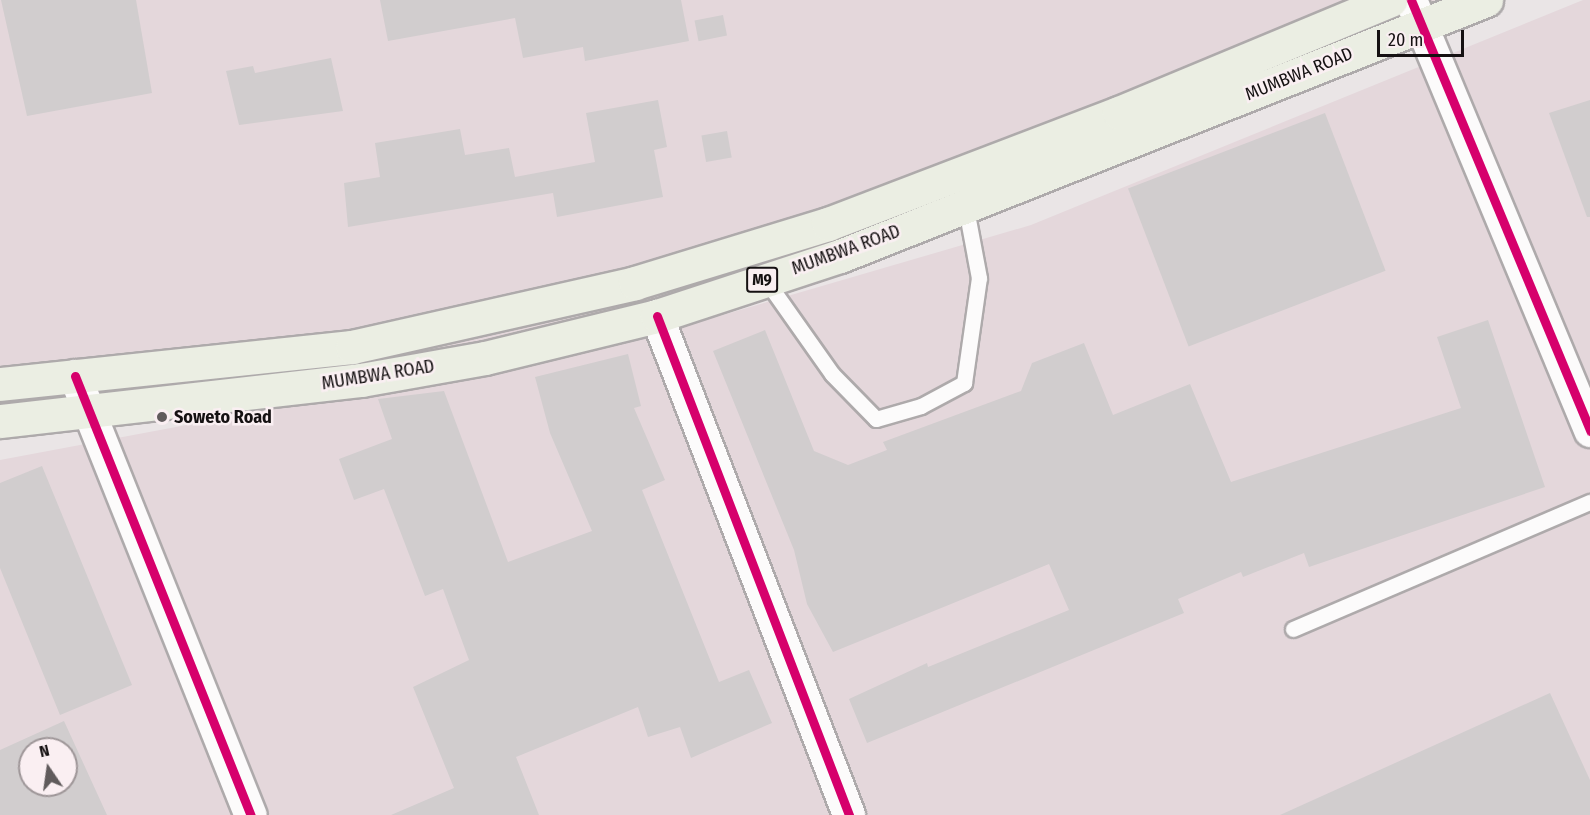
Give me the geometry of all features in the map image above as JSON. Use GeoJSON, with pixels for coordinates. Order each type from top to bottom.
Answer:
{"type":"FeatureCollection","features":[{"type":"Feature","properties":{"kind":"main road","name":"MUMBWA ROAD"},"geometry":{"type":"LineString","coordinates":[[0,384],[352,347],[467,325],[635,283],[828,224],[1119,113],[1390,0]]}},
{"type":"Feature","properties":{"kind":"main road","name":"MUMBWA ROAD"},"geometry":{"type":"LineString","coordinates":[[0,421],[361,380],[485,358],[657,316],[840,256],[1415,13],[1486,0]]}},
{"type":"Feature","properties":{"kind":"main road"},"geometry":{"type":"LineString","coordinates":[[828,224],[840,256]]}},
{"type":"Feature","properties":{"kind":"street"},"geometry":{"type":"LineString","coordinates":[[1415,13],[1590,431]]}},
{"type":"Feature","properties":{"kind":"street"},"geometry":{"type":"LineString","coordinates":[[657,316],[849,815]]}},
{"type":"Feature","properties":{"kind":"street"},"geometry":{"type":"LineString","coordinates":[[75,376],[86,411],[251,815]]}},
{"type":"Feature","properties":{"kind":"lane"},"geometry":{"type":"LineString","coordinates":[[765,279],[832,374],[876,419],[921,406],[964,383],[979,278],[965,202]]}},
{"type":"Feature","properties":{"kind":"lane"},"geometry":{"type":"LineString","coordinates":[[1293,629],[1590,502]]}},
{"type":"Feature","properties":{"kind":"shaded area"},"geometry":{"type":"Polygon","coordinates":[[[0,0],[1494,0],[657,325],[0,428],[0,0]]]}},
{"type":"Feature","properties":{"kind":"shaded area"},"geometry":{"type":"Polygon","coordinates":[[[1583,0],[1590,0],[1590,815],[0,815],[0,460],[630,342],[1031,225],[1583,0]]]}},
{"type":"Feature","properties":{"kind":"building"},"geometry":{"type":"Polygon","coordinates":[[[1,0],[136,0],[152,93],[27,116],[1,0]]]}},
{"type":"Feature","properties":{"kind":"building"},"geometry":{"type":"Polygon","coordinates":[[[380,0],[681,0],[689,41],[585,61],[583,47],[523,58],[515,18],[388,41],[380,0]]]}},
{"type":"Feature","properties":{"kind":"building"},"geometry":{"type":"Polygon","coordinates":[[[723,15],[727,36],[699,41],[695,21],[723,15]]]}},
{"type":"Feature","properties":{"kind":"building"},"geometry":{"type":"Polygon","coordinates":[[[331,58],[343,111],[239,125],[226,71],[253,66],[255,73],[331,58]]]}},
{"type":"Feature","properties":{"kind":"building"},"geometry":{"type":"Polygon","coordinates":[[[658,100],[667,147],[654,150],[663,197],[557,217],[553,193],[348,227],[344,183],[380,177],[375,143],[460,129],[465,155],[509,148],[515,177],[595,162],[586,113],[658,100]]]}},
{"type":"Feature","properties":{"kind":"building"},"geometry":{"type":"Polygon","coordinates":[[[1590,100],[1590,217],[1587,217],[1549,113],[1590,100]]]}},
{"type":"Feature","properties":{"kind":"building"},"geometry":{"type":"Polygon","coordinates":[[[1325,113],[1386,271],[1189,346],[1128,189],[1325,113]]]}},
{"type":"Feature","properties":{"kind":"building"},"geometry":{"type":"Polygon","coordinates":[[[727,131],[732,158],[706,162],[701,136],[727,131]]]}},
{"type":"Feature","properties":{"kind":"building"},"geometry":{"type":"Polygon","coordinates":[[[1488,320],[1545,487],[1309,567],[1304,553],[1243,577],[1241,572],[1178,599],[1184,613],[867,743],[849,699],[927,663],[928,667],[1069,610],[1049,564],[833,652],[807,604],[794,550],[713,351],[765,330],[814,451],[848,465],[887,450],[883,442],[1021,391],[1032,363],[1084,343],[1113,415],[1190,384],[1231,482],[1461,408],[1437,337],[1488,320]]]}},
{"type":"Feature","properties":{"kind":"building"},"geometry":{"type":"Polygon","coordinates":[[[628,354],[641,406],[634,408],[665,480],[642,490],[719,682],[749,670],[772,723],[691,758],[680,727],[648,737],[638,707],[516,757],[539,815],[391,815],[454,788],[413,687],[469,660],[443,589],[425,596],[384,489],[354,500],[339,459],[392,439],[378,399],[444,391],[508,562],[592,531],[550,433],[535,377],[628,354]]]}},
{"type":"Feature","properties":{"kind":"building"},"geometry":{"type":"Polygon","coordinates":[[[42,466],[132,685],[60,715],[0,568],[0,483],[42,466]]]}},
{"type":"Feature","properties":{"kind":"building"},"geometry":{"type":"Polygon","coordinates":[[[1550,693],[1590,780],[1590,815],[1280,815],[1550,693]]]}},
{"type":"Feature","properties":{"kind":"building"},"geometry":{"type":"Polygon","coordinates":[[[64,721],[71,737],[29,737],[64,721]]]}},
{"type":"Feature","properties":{"kind":"building"},"geometry":{"type":"Polygon","coordinates":[[[18,742],[18,797],[78,797],[78,752],[107,815],[0,815],[0,750],[18,742]]]}},
{"type":"Feature","properties":{"kind":"cycle path"},"geometry":{"type":"LineString","coordinates":[[1411,0],[1590,431]]}},
{"type":"Feature","properties":{"kind":"cycle path"},"geometry":{"type":"LineString","coordinates":[[657,316],[849,815]]}},
{"type":"Feature","properties":{"kind":"cycle path"},"geometry":{"type":"LineString","coordinates":[[75,376],[251,815]]}},
{"type":"Feature","properties":{"kind":"place","name":"Soweto Road"},"geometry":{"type":"Point","coordinates":[162,417]}}]}
